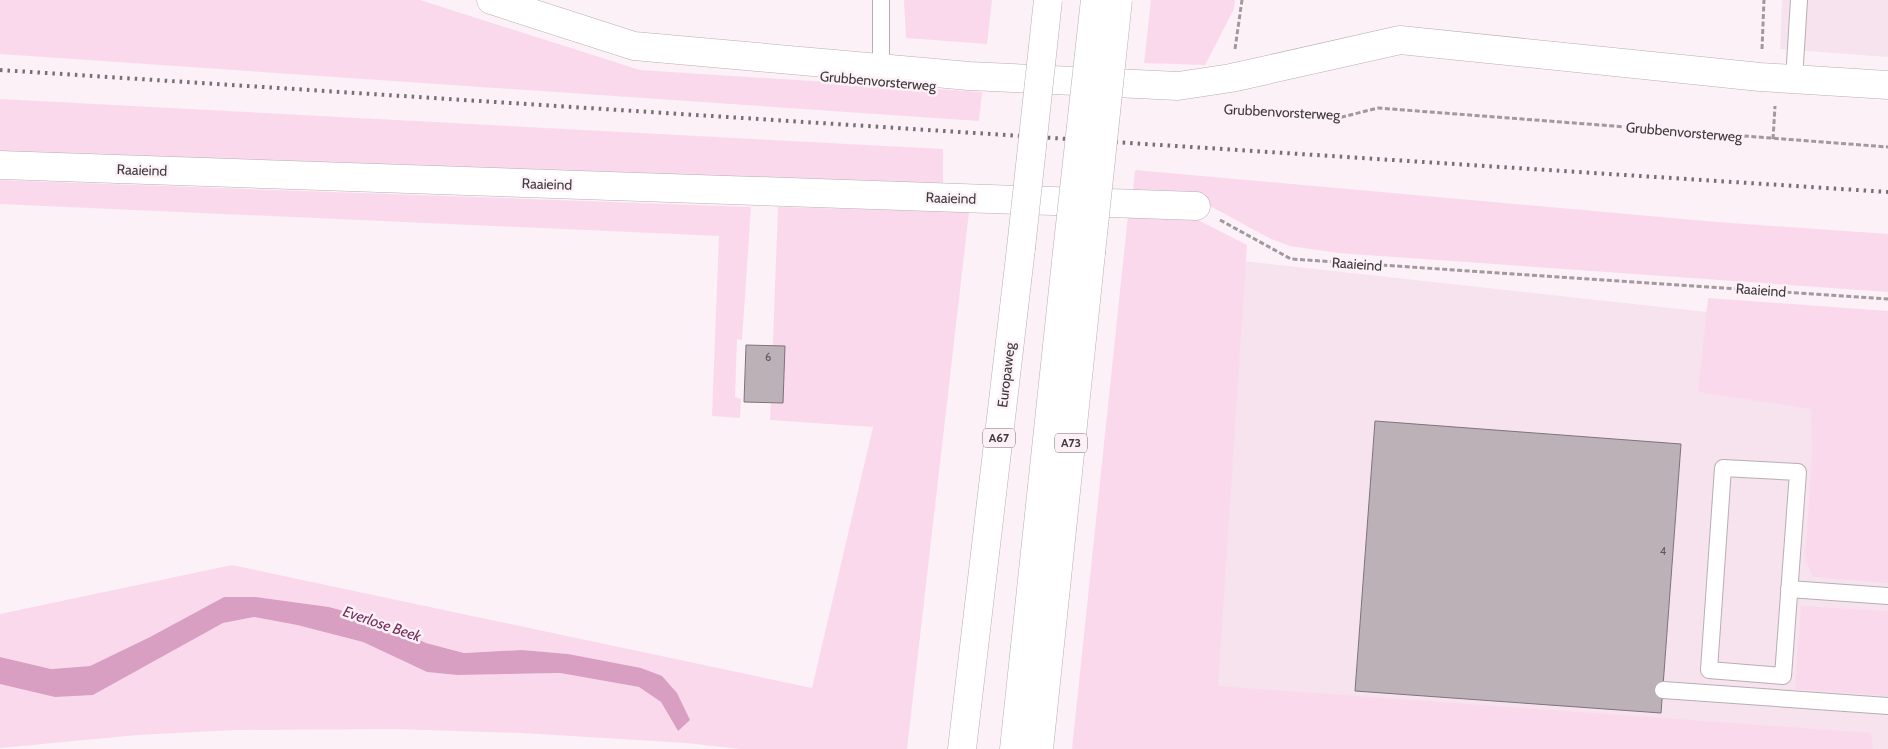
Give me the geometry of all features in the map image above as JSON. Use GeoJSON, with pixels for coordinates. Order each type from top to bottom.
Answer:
{"type":"FeatureCollection","features":[{"type":"Feature","properties":{"kind":"main road"},"geometry":{"type":"LineString","coordinates":[[491,0],[634,46],[968,76],[1178,86],[1231,78],[1400,40],[1794,79],[1888,85]]}},
{"type":"Feature","properties":{"kind":"main road","name":"Europaweg"},"geometry":{"type":"LineString","coordinates":[[962,749],[1048,0]]}},
{"type":"Feature","properties":{"kind":"main road"},"geometry":{"type":"LineString","coordinates":[[1039,749],[1039,632],[1079,253],[1095,0]]}},
{"type":"Feature","properties":{"kind":"main road"},"geometry":{"type":"LineString","coordinates":[[1079,253],[1118,0]]}},
{"type":"Feature","properties":{"kind":"main road","name":"Raaieind"},"geometry":{"type":"LineString","coordinates":[[0,165],[1196,206]]}},
{"type":"Feature","properties":{"kind":"main road"},"geometry":{"type":"LineString","coordinates":[[1014,749],[1039,632]]}},
{"type":"Feature","properties":{"kind":"lane"},"geometry":{"type":"LineString","coordinates":[[881,0],[881,68]]}},
{"type":"Feature","properties":{"kind":"lane"},"geometry":{"type":"LineString","coordinates":[[1794,79],[1799,0]]}},
{"type":"Feature","properties":{"kind":"lane"},"geometry":{"type":"LineString","coordinates":[[1722,468],[1798,472],[1789,589],[1783,676],[1709,670],[1722,468]]}},
{"type":"Feature","properties":{"kind":"lane"},"geometry":{"type":"LineString","coordinates":[[1789,589],[1888,596]]}},
{"type":"Feature","properties":{"kind":"lane"},"geometry":{"type":"LineString","coordinates":[[1663,690],[1888,706]]}},
{"type":"Feature","properties":{"kind":"path"},"geometry":{"type":"LineString","coordinates":[[1231,78],[1242,0]]}},
{"type":"Feature","properties":{"kind":"path"},"geometry":{"type":"LineString","coordinates":[[1762,48],[1764,0]]}},
{"type":"Feature","properties":{"kind":"path","name":"Grubbenvorsterweg"},"geometry":{"type":"LineString","coordinates":[[1219,108],[1338,118],[1378,108],[1888,147]]}},
{"type":"Feature","properties":{"kind":"path","name":"Raaieind"},"geometry":{"type":"LineString","coordinates":[[1196,206],[1291,259],[1888,299]]}},
{"type":"Feature","properties":{"kind":"shaded area"},"geometry":{"type":"Polygon","coordinates":[[[0,0],[420,0],[640,70],[982,92],[979,121],[0,54],[0,0]]]}},
{"type":"Feature","properties":{"kind":"shaded area"},"geometry":{"type":"Polygon","coordinates":[[[904,0],[992,0],[987,44],[906,38],[904,0]]]}},
{"type":"Feature","properties":{"kind":"shaded area"},"geometry":{"type":"Polygon","coordinates":[[[1151,0],[1235,0],[1234,9],[1205,65],[1144,63],[1151,0]]]}},
{"type":"Feature","properties":{"kind":"shaded area"},"geometry":{"type":"Polygon","coordinates":[[[1782,0],[1888,0],[1888,57],[1780,49],[1782,0]]]}},
{"type":"Feature","properties":{"kind":"shaded area"},"geometry":{"type":"Polygon","coordinates":[[[0,99],[943,149],[943,187],[0,153],[0,99]]]}},
{"type":"Feature","properties":{"kind":"shaded area"},"geometry":{"type":"Polygon","coordinates":[[[1135,170],[1717,222],[1888,234],[1888,292],[1338,253],[1290,246],[1269,238],[1199,200],[1133,191],[1135,170]]]}},
{"type":"Feature","properties":{"kind":"shaded area"},"geometry":{"type":"Polygon","coordinates":[[[0,180],[751,207],[742,340],[737,339],[735,397],[741,399],[740,418],[712,416],[719,236],[0,204],[0,180]]]}},
{"type":"Feature","properties":{"kind":"shaded area"},"geometry":{"type":"Polygon","coordinates":[[[778,207],[969,212],[907,749],[740,749],[686,743],[521,733],[395,729],[235,730],[138,735],[0,748],[0,684],[93,695],[223,623],[254,617],[297,625],[363,642],[427,672],[457,675],[560,673],[639,687],[661,702],[678,731],[677,693],[568,654],[522,650],[464,653],[426,643],[381,621],[329,607],[256,597],[224,597],[150,637],[90,666],[51,669],[0,657],[0,614],[232,565],[812,688],[873,427],[770,420],[778,207]]]}},
{"type":"Feature","properties":{"kind":"shaded area"},"geometry":{"type":"Polygon","coordinates":[[[1128,215],[1196,219],[1247,245],[1218,686],[1871,733],[1873,749],[1072,749],[1128,215]]]}},
{"type":"Feature","properties":{"kind":"shaded area"},"geometry":{"type":"Polygon","coordinates":[[[1243,261],[1888,332],[1888,749],[1538,749],[1203,715],[1243,261]]]}},
{"type":"Feature","properties":{"kind":"shaded area"},"geometry":{"type":"Polygon","coordinates":[[[1708,298],[1888,311],[1888,583],[1814,577],[1805,562],[1812,454],[1811,409],[1698,392],[1708,298]]]}},
{"type":"Feature","properties":{"kind":"shaded area"},"geometry":{"type":"Polygon","coordinates":[[[1801,606],[1888,611],[1888,696],[1795,689],[1801,606]]]}},
{"type":"Feature","properties":{"kind":"water","name":"Everlose Beek"},"geometry":{"type":"Polygon","coordinates":[[[224,597],[256,597],[329,607],[381,621],[426,643],[464,653],[522,650],[568,654],[641,668],[662,676],[677,693],[690,720],[678,731],[661,702],[639,687],[560,673],[457,675],[427,672],[363,642],[297,625],[254,617],[223,623],[93,695],[55,697],[0,684],[0,657],[51,669],[90,666],[150,637],[224,597]]]}},
{"type":"Feature","properties":{"kind":"building"},"geometry":{"type":"Polygon","coordinates":[[[746,345],[785,346],[783,403],[744,402],[746,345]]]}},
{"type":"Feature","properties":{"kind":"building"},"geometry":{"type":"Polygon","coordinates":[[[1375,421],[1681,444],[1661,713],[1355,691],[1375,421]]]}},
{"type":"Feature","properties":{"kind":"railway"},"geometry":{"type":"LineString","coordinates":[[0,70],[1888,192]]}}]}
